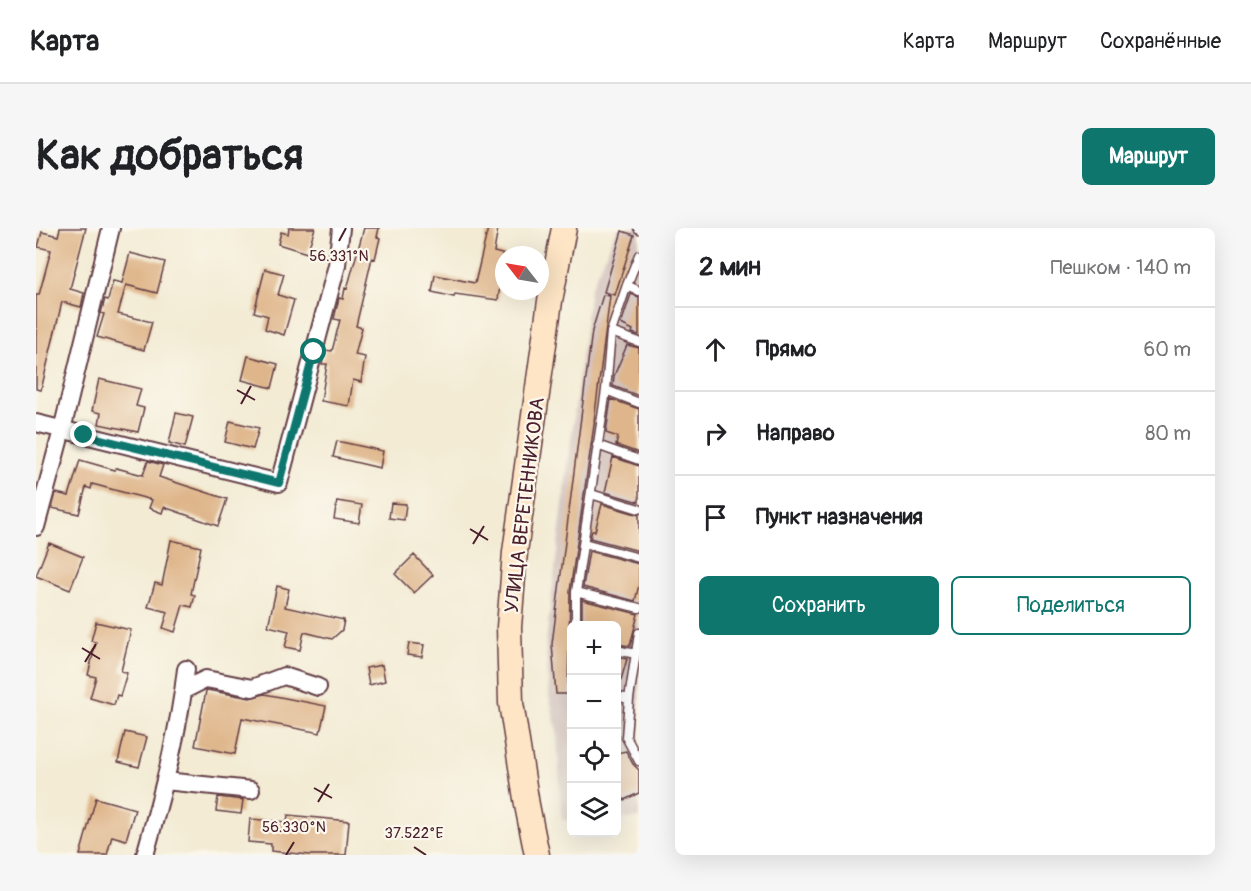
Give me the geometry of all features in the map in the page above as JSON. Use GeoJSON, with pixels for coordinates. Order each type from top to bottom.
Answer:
{"type":"FeatureCollection","features":[{"type":"Feature","properties":{"kind":"main road","name":"УЛИЦА ВЕРЕТЕННИКОВА"},"geometry":{"type":"LineString","coordinates":[[537,855],[511,703],[509,627],[515,552],[550,301],[564,228]]}},
{"type":"Feature","properties":{"kind":"street"},"geometry":{"type":"LineString","coordinates":[[36,527],[111,228]]}},
{"type":"Feature","properties":{"kind":"street"},"geometry":{"type":"LineString","coordinates":[[36,423],[279,483],[338,265],[341,228]]}},
{"type":"Feature","properties":{"kind":"street"},"geometry":{"type":"LineString","coordinates":[[145,855],[165,782],[184,690],[186,669]]}},
{"type":"Feature","properties":{"kind":"street"},"geometry":{"type":"LineString","coordinates":[[184,690],[206,679],[252,688],[284,676],[318,687]]}},
{"type":"Feature","properties":{"kind":"street"},"geometry":{"type":"LineString","coordinates":[[165,782],[251,790]]}},
{"type":"Feature","properties":{"kind":"lane"},"geometry":{"type":"LineString","coordinates":[[576,621],[576,592],[606,390],[611,332],[639,255]]}},
{"type":"Feature","properties":{"kind":"lane"},"geometry":{"type":"LineString","coordinates":[[627,285],[639,291]]}},
{"type":"Feature","properties":{"kind":"lane"},"geometry":{"type":"LineString","coordinates":[[611,332],[639,342]]}},
{"type":"Feature","properties":{"kind":"lane"},"geometry":{"type":"LineString","coordinates":[[606,390],[639,403]]}},
{"type":"Feature","properties":{"kind":"lane"},"geometry":{"type":"LineString","coordinates":[[597,445],[639,460]]}},
{"type":"Feature","properties":{"kind":"lane"},"geometry":{"type":"LineString","coordinates":[[591,494],[639,509]]}},
{"type":"Feature","properties":{"kind":"lane"},"geometry":{"type":"LineString","coordinates":[[584,543],[639,558]]}},
{"type":"Feature","properties":{"kind":"lane"},"geometry":{"type":"LineString","coordinates":[[576,592],[639,608]]}},
{"type":"Feature","properties":{"kind":"lane"},"geometry":{"type":"LineString","coordinates":[[639,633],[626,737],[639,761]]}},
{"type":"Feature","properties":{"kind":"lane"},"geometry":{"type":"LineString","coordinates":[[621,651],[636,654]]}},
{"type":"Feature","properties":{"kind":"lane"},"geometry":{"type":"LineString","coordinates":[[621,697],[629,699]]}},
{"type":"Feature","properties":{"kind":"shaded area"},"geometry":{"type":"Polygon","coordinates":[[[618,228],[639,228],[639,818],[621,819],[621,621],[567,621],[567,820],[562,820],[557,731],[549,696],[546,642],[590,289],[618,228]]]}},
{"type":"Feature","properties":{"kind":"building"},"geometry":{"type":"Polygon","coordinates":[[[60,228],[86,228],[70,289],[84,293],[81,307],[62,302],[41,390],[36,389],[36,295],[39,295],[51,250],[38,247],[42,232],[58,236],[60,228]]]}},
{"type":"Feature","properties":{"kind":"building"},"geometry":{"type":"Polygon","coordinates":[[[289,228],[315,228],[307,253],[278,244],[281,232],[288,234],[289,228]]]}},
{"type":"Feature","properties":{"kind":"building"},"geometry":{"type":"Polygon","coordinates":[[[364,228],[379,228],[377,237],[380,238],[375,259],[372,258],[356,326],[362,328],[355,355],[365,357],[361,382],[353,380],[349,406],[321,401],[327,364],[322,364],[325,350],[332,351],[340,320],[334,319],[339,298],[343,299],[345,288],[347,289],[364,228]]]}},
{"type":"Feature","properties":{"kind":"building"},"geometry":{"type":"Polygon","coordinates":[[[488,228],[498,228],[494,252],[495,300],[455,294],[454,297],[432,292],[435,275],[475,283],[488,228]]]}},
{"type":"Feature","properties":{"kind":"building"},"geometry":{"type":"Polygon","coordinates":[[[622,231],[634,235],[615,295],[604,292],[622,231]]]}},
{"type":"Feature","properties":{"kind":"building"},"geometry":{"type":"Polygon","coordinates":[[[130,253],[165,262],[157,293],[126,285],[118,314],[152,322],[144,350],[97,337],[104,314],[101,313],[105,299],[108,300],[113,281],[122,283],[130,253]]]}},
{"type":"Feature","properties":{"kind":"building"},"geometry":{"type":"Polygon","coordinates":[[[265,269],[284,274],[278,295],[294,300],[284,335],[265,329],[268,316],[254,312],[265,269]]]}},
{"type":"Feature","properties":{"kind":"building"},"geometry":{"type":"Polygon","coordinates":[[[631,294],[639,297],[639,335],[632,333],[633,330],[621,324],[631,294]]]}},
{"type":"Feature","properties":{"kind":"building"},"geometry":{"type":"Polygon","coordinates":[[[603,295],[610,296],[570,591],[569,621],[567,621],[567,694],[556,694],[552,644],[592,331],[603,295]]]}},
{"type":"Feature","properties":{"kind":"building"},"geometry":{"type":"Polygon","coordinates":[[[627,345],[639,348],[639,396],[613,386],[614,376],[627,345]]]}},
{"type":"Feature","properties":{"kind":"building"},"geometry":{"type":"Polygon","coordinates":[[[248,356],[278,364],[272,388],[242,380],[248,356]]]}},
{"type":"Feature","properties":{"kind":"building"},"geometry":{"type":"Polygon","coordinates":[[[99,379],[141,389],[136,406],[144,408],[138,432],[99,424],[101,413],[92,411],[99,379]]]}},
{"type":"Feature","properties":{"kind":"building"},"geometry":{"type":"Polygon","coordinates":[[[611,399],[639,409],[639,453],[616,445],[618,437],[606,433],[611,399]]]}},
{"type":"Feature","properties":{"kind":"building"},"geometry":{"type":"Polygon","coordinates":[[[176,413],[193,417],[185,447],[169,443],[176,413]]]}},
{"type":"Feature","properties":{"kind":"building"},"geometry":{"type":"Polygon","coordinates":[[[230,421],[259,428],[253,449],[225,442],[230,421]]]}},
{"type":"Feature","properties":{"kind":"building"},"geometry":{"type":"Polygon","coordinates":[[[337,441],[383,451],[380,468],[333,457],[337,441]]]}},
{"type":"Feature","properties":{"kind":"building"},"geometry":{"type":"Polygon","coordinates":[[[613,457],[639,466],[639,502],[605,492],[613,457]]]}},
{"type":"Feature","properties":{"kind":"building"},"geometry":{"type":"Polygon","coordinates":[[[80,460],[143,475],[148,461],[163,465],[159,477],[227,499],[218,526],[164,507],[162,513],[149,508],[152,500],[92,484],[91,489],[86,487],[79,514],[52,508],[56,493],[69,496],[80,460]]]}},
{"type":"Feature","properties":{"kind":"building"},"geometry":{"type":"Polygon","coordinates":[[[337,501],[362,505],[359,523],[334,519],[337,501]]]}},
{"type":"Feature","properties":{"kind":"building"},"geometry":{"type":"Polygon","coordinates":[[[391,503],[406,504],[404,520],[389,518],[391,503]]]}},
{"type":"Feature","properties":{"kind":"building"},"geometry":{"type":"Polygon","coordinates":[[[602,504],[639,515],[639,551],[590,538],[592,531],[595,531],[602,504]]]}},
{"type":"Feature","properties":{"kind":"building"},"geometry":{"type":"Polygon","coordinates":[[[171,540],[201,547],[191,594],[195,595],[192,607],[183,605],[175,632],[163,628],[168,612],[148,607],[155,583],[162,585],[171,540]]]}},
{"type":"Feature","properties":{"kind":"building"},"geometry":{"type":"Polygon","coordinates":[[[49,543],[83,557],[70,590],[36,576],[49,543]]]}},
{"type":"Feature","properties":{"kind":"building"},"geometry":{"type":"Polygon","coordinates":[[[589,551],[639,564],[639,585],[635,601],[583,587],[589,551]]]}},
{"type":"Feature","properties":{"kind":"building"},"geometry":{"type":"Polygon","coordinates":[[[414,555],[433,575],[414,593],[395,574],[414,555]]]}},
{"type":"Feature","properties":{"kind":"building"},"geometry":{"type":"Polygon","coordinates":[[[277,586],[289,589],[285,607],[344,620],[342,630],[332,639],[304,632],[300,650],[285,647],[289,631],[268,626],[277,586]]]}},
{"type":"Feature","properties":{"kind":"building"},"geometry":{"type":"Polygon","coordinates":[[[582,600],[638,614],[630,646],[621,645],[621,621],[582,621],[582,600]]]}},
{"type":"Feature","properties":{"kind":"building"},"geometry":{"type":"Polygon","coordinates":[[[96,622],[131,630],[121,671],[127,673],[120,696],[117,695],[114,705],[90,698],[96,677],[88,675],[96,642],[91,641],[96,622]]]}},
{"type":"Feature","properties":{"kind":"building"},"geometry":{"type":"Polygon","coordinates":[[[409,643],[424,645],[422,657],[407,655],[409,643]]]}},
{"type":"Feature","properties":{"kind":"building"},"geometry":{"type":"Polygon","coordinates":[[[621,658],[627,659],[621,680],[621,658]]]}},
{"type":"Feature","properties":{"kind":"building"},"geometry":{"type":"Polygon","coordinates":[[[382,665],[385,681],[369,685],[366,668],[382,665]]]}},
{"type":"Feature","properties":{"kind":"building"},"geometry":{"type":"Polygon","coordinates":[[[207,690],[250,698],[265,694],[326,706],[320,733],[242,718],[235,754],[195,746],[207,690]]]}},
{"type":"Feature","properties":{"kind":"building"},"geometry":{"type":"Polygon","coordinates":[[[125,732],[147,737],[139,767],[118,762],[125,732]]]}},
{"type":"Feature","properties":{"kind":"building"},"geometry":{"type":"Polygon","coordinates":[[[626,751],[639,770],[639,793],[624,800],[621,794],[621,752],[626,751]]]}},
{"type":"Feature","properties":{"kind":"building"},"geometry":{"type":"Polygon","coordinates":[[[218,797],[243,800],[241,814],[216,811],[218,797]]]}},
{"type":"Feature","properties":{"kind":"building"},"geometry":{"type":"Polygon","coordinates":[[[96,798],[135,809],[126,840],[112,836],[107,855],[80,855],[96,798]]]}},
{"type":"Feature","properties":{"kind":"building"},"geometry":{"type":"Polygon","coordinates":[[[288,815],[349,821],[346,855],[310,855],[271,851],[271,844],[248,842],[250,819],[287,822],[288,815]]]}},
{"type":"Feature","properties":{"kind":"route"},"geometry":{"type":"LineString","coordinates":[[84,435],[279,483],[314,352]]}}]}
